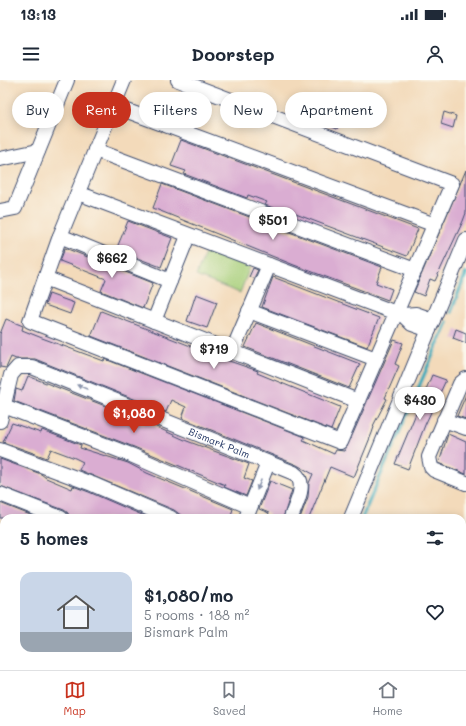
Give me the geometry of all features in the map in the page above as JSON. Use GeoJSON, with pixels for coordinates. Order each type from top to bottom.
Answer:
{"type":"FeatureCollection","features":[{"type":"Feature","properties":{"kind":"street"},"geometry":{"type":"LineString","coordinates":[[0,211],[15,208],[67,80]]}},
{"type":"Feature","properties":{"kind":"street"},"geometry":{"type":"LineString","coordinates":[[119,92],[124,80]]}},
{"type":"Feature","properties":{"kind":"street"},"geometry":{"type":"LineString","coordinates":[[104,128],[60,236],[30,321],[340,442],[376,359],[400,314],[415,270],[452,184],[178,80]]}},
{"type":"Feature","properties":{"kind":"street"},"geometry":{"type":"LineString","coordinates":[[131,112],[435,224]]}},
{"type":"Feature","properties":{"kind":"street"},"geometry":{"type":"LineString","coordinates":[[95,150],[415,270]]}},
{"type":"Feature","properties":{"kind":"street"},"geometry":{"type":"LineString","coordinates":[[0,159],[38,151]]}},
{"type":"Feature","properties":{"kind":"street"},"geometry":{"type":"LineString","coordinates":[[78,192],[188,236],[400,314],[412,324],[431,325]]}},
{"type":"Feature","properties":{"kind":"street"},"geometry":{"type":"LineString","coordinates":[[60,236],[170,281]]}},
{"type":"Feature","properties":{"kind":"street"},"geometry":{"type":"LineString","coordinates":[[154,321],[188,236]]}},
{"type":"Feature","properties":{"kind":"street"},"geometry":{"type":"LineString","coordinates":[[353,514],[466,240]]}},
{"type":"Feature","properties":{"kind":"street"},"geometry":{"type":"LineString","coordinates":[[232,352],[268,265]]}},
{"type":"Feature","properties":{"kind":"street"},"geometry":{"type":"LineString","coordinates":[[45,278],[358,401]]}},
{"type":"Feature","properties":{"kind":"street"},"geometry":{"type":"LineString","coordinates":[[249,311],[376,359]]}},
{"type":"Feature","properties":{"kind":"street","name":"Bismark Palm"},"geometry":{"type":"LineString","coordinates":[[0,421],[10,375],[18,368],[26,366],[32,367],[294,473],[301,481],[302,486],[292,514]]}},
{"type":"Feature","properties":{"kind":"street"},"geometry":{"type":"LineString","coordinates":[[466,379],[460,384],[430,457],[431,467],[466,483]]}},
{"type":"Feature","properties":{"kind":"street"},"geometry":{"type":"LineString","coordinates":[[4,406],[131,455],[248,512],[268,463]]}},
{"type":"Feature","properties":{"kind":"street"},"geometry":{"type":"LineString","coordinates":[[444,420],[466,428]]}},
{"type":"Feature","properties":{"kind":"street"},"geometry":{"type":"LineString","coordinates":[[0,450],[92,484],[159,514]]}},
{"type":"Feature","properties":{"kind":"street"},"geometry":{"type":"LineString","coordinates":[[0,494],[51,514]]}},
{"type":"Feature","properties":{"kind":"green space"},"geometry":{"type":"Polygon","coordinates":[[[206,250],[250,267],[240,293],[196,276],[206,250]]]}},
{"type":"Feature","properties":{"kind":"building"},"geometry":{"type":"Polygon","coordinates":[[[444,112],[456,116],[453,128],[441,124],[444,112]]]}},
{"type":"Feature","properties":{"kind":"building"},"geometry":{"type":"Polygon","coordinates":[[[181,140],[418,229],[407,256],[285,210],[284,212],[265,205],[267,202],[248,195],[247,198],[184,174],[186,171],[171,166],[181,140]]]}},
{"type":"Feature","properties":{"kind":"building"},"geometry":{"type":"Polygon","coordinates":[[[466,170],[466,213],[435,281],[430,279],[424,296],[414,292],[466,170]]]}},
{"type":"Feature","properties":{"kind":"building"},"geometry":{"type":"Polygon","coordinates":[[[162,184],[382,267],[376,283],[392,289],[388,300],[294,265],[153,208],[162,184]]]}},
{"type":"Feature","properties":{"kind":"building"},"geometry":{"type":"Polygon","coordinates":[[[128,221],[172,238],[161,267],[116,250],[128,221]]]}},
{"type":"Feature","properties":{"kind":"building"},"geometry":{"type":"Polygon","coordinates":[[[65,248],[153,283],[143,308],[101,291],[106,279],[60,261],[65,248]]]}},
{"type":"Feature","properties":{"kind":"building"},"geometry":{"type":"Polygon","coordinates":[[[253,268],[258,270],[254,278],[249,277],[253,268]]]}},
{"type":"Feature","properties":{"kind":"building"},"geometry":{"type":"Polygon","coordinates":[[[273,277],[379,318],[367,347],[262,307],[273,277]]]}},
{"type":"Feature","properties":{"kind":"building"},"geometry":{"type":"Polygon","coordinates":[[[49,294],[74,303],[70,314],[45,305],[49,294]]]}},
{"type":"Feature","properties":{"kind":"building"},"geometry":{"type":"Polygon","coordinates":[[[196,294],[217,302],[207,328],[187,321],[196,294]]]}},
{"type":"Feature","properties":{"kind":"building"},"geometry":{"type":"Polygon","coordinates":[[[101,311],[258,371],[257,373],[340,407],[331,430],[91,336],[101,311]]]}},
{"type":"Feature","properties":{"kind":"building"},"geometry":{"type":"Polygon","coordinates":[[[6,319],[23,326],[22,330],[42,338],[104,361],[105,359],[305,437],[303,440],[334,454],[336,450],[344,451],[348,445],[394,340],[403,343],[395,364],[399,366],[385,398],[387,399],[373,426],[372,433],[354,477],[330,467],[311,514],[302,514],[308,497],[309,483],[313,474],[297,465],[182,418],[186,407],[171,400],[166,412],[35,359],[16,359],[11,357],[6,368],[0,367],[0,334],[6,319]]]}},
{"type":"Feature","properties":{"kind":"building"},"geometry":{"type":"Polygon","coordinates":[[[256,323],[360,364],[349,388],[245,347],[256,323]]]}},
{"type":"Feature","properties":{"kind":"building"},"geometry":{"type":"Polygon","coordinates":[[[456,329],[466,333],[466,343],[453,338],[456,329]]]}},
{"type":"Feature","properties":{"kind":"building"},"geometry":{"type":"Polygon","coordinates":[[[432,375],[446,380],[425,425],[408,469],[395,464],[432,375]]]}},
{"type":"Feature","properties":{"kind":"building"},"geometry":{"type":"Polygon","coordinates":[[[28,376],[113,409],[112,413],[144,425],[145,422],[187,441],[249,464],[244,478],[252,481],[246,496],[224,487],[225,485],[134,447],[14,401],[16,389],[22,391],[28,376]]]}},
{"type":"Feature","properties":{"kind":"building"},"geometry":{"type":"Polygon","coordinates":[[[466,395],[466,419],[457,416],[466,395]]]}},
{"type":"Feature","properties":{"kind":"building"},"geometry":{"type":"Polygon","coordinates":[[[12,423],[41,433],[42,430],[81,445],[80,448],[128,463],[147,473],[233,509],[231,514],[179,514],[174,510],[79,470],[83,462],[75,458],[51,449],[47,458],[3,442],[12,423]]]}},
{"type":"Feature","properties":{"kind":"building"},"geometry":{"type":"Polygon","coordinates":[[[448,434],[466,442],[466,474],[439,463],[448,434]]]}},
{"type":"Feature","properties":{"kind":"building"},"geometry":{"type":"Polygon","coordinates":[[[0,459],[41,474],[46,478],[72,489],[73,486],[89,492],[140,514],[68,514],[64,510],[0,486],[0,459]]]}},
{"type":"Feature","properties":{"kind":"building"},"geometry":{"type":"Polygon","coordinates":[[[270,481],[292,490],[284,514],[269,514],[259,509],[270,481]]]}},
{"type":"Feature","properties":{"kind":"building"},"geometry":{"type":"Polygon","coordinates":[[[0,503],[28,514],[0,514],[0,503]]]}},
{"type":"Feature","properties":{"kind":"waterway"},"geometry":{"type":"LineString","coordinates":[[451,312],[466,273]]}},
{"type":"Feature","properties":{"kind":"waterway"},"geometry":{"type":"LineString","coordinates":[[364,514],[447,322]]}}]}
